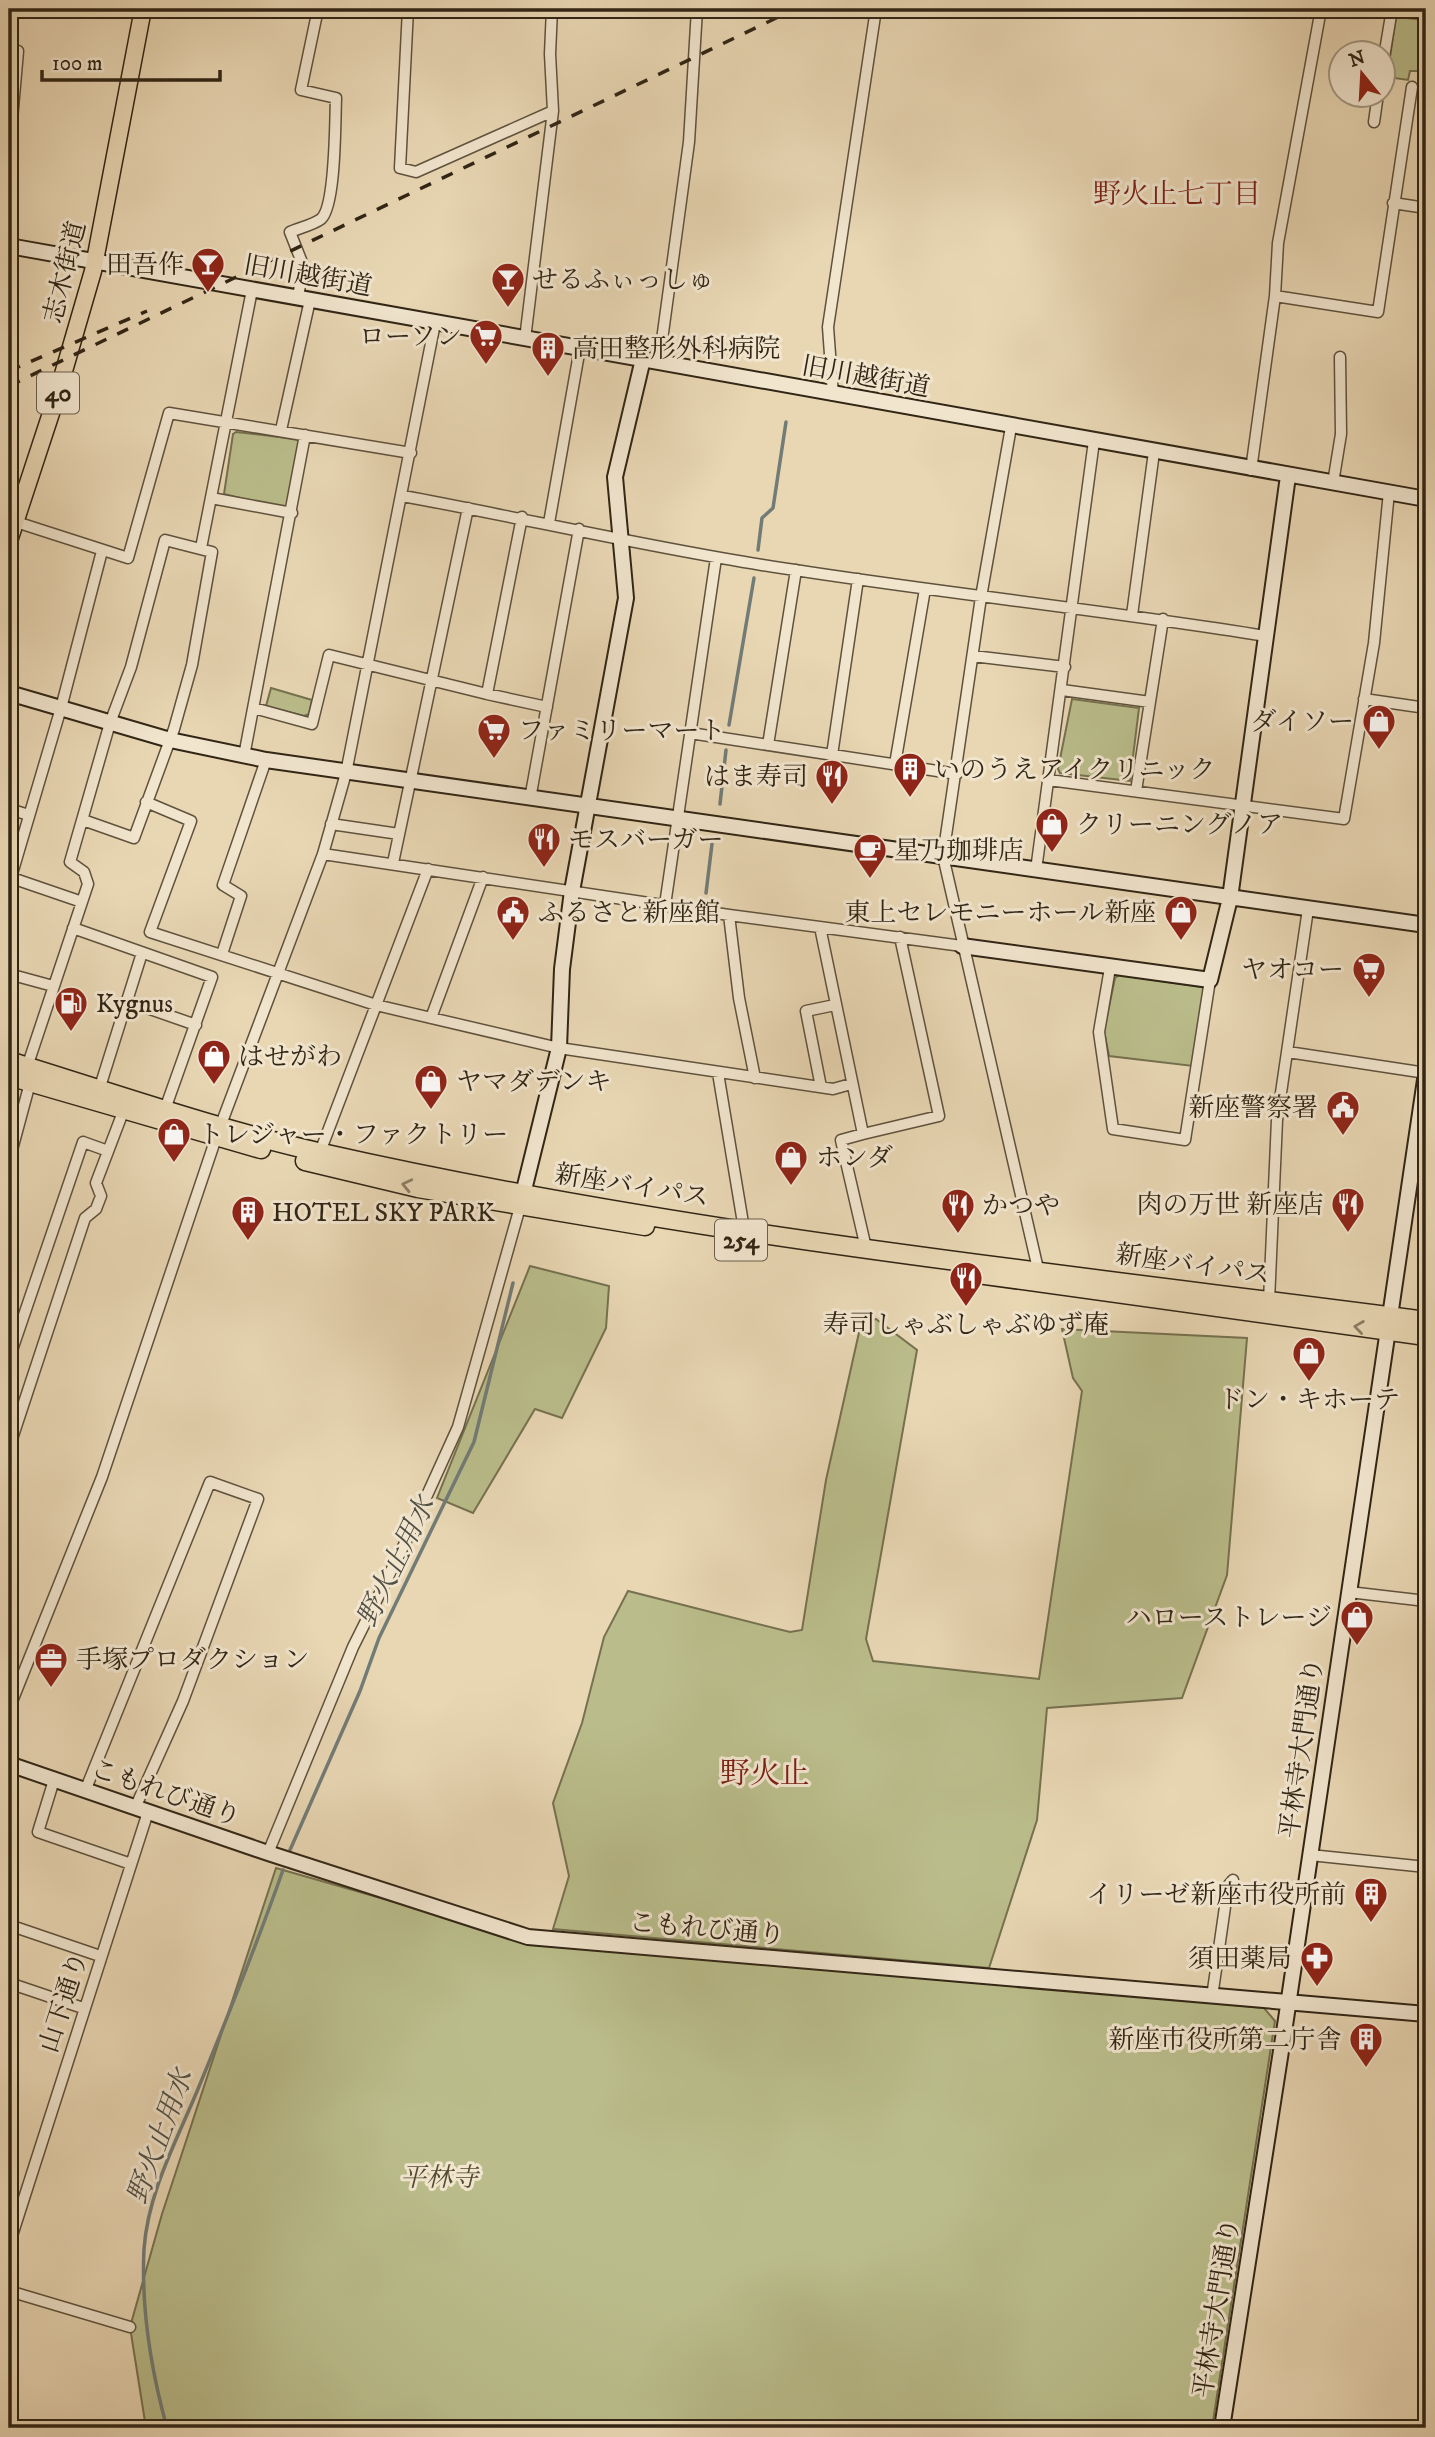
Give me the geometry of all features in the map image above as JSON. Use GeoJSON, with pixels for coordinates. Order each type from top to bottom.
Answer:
{"type":"FeatureCollection","features":[{"type":"Feature","properties":{"kind":"highway","name":"新座バイパス"},"geometry":{"type":"LineString","coordinates":[[9,1061],[29,1075],[123,1112],[162,1116]]}},
{"type":"Feature","properties":{"kind":"highway","name":"新座バイパス"},"geometry":{"type":"LineString","coordinates":[[9,1076],[29,1075],[99,1090],[162,1116],[418,1188],[744,1229],[866,1248],[1269,1301],[1389,1324],[1426,1336]]}},
{"type":"Feature","properties":{"kind":"highway","name":"新座バイパス"},"geometry":{"type":"LineString","coordinates":[[218,1132],[320,1152],[521,1201],[1389,1324],[1426,1321]]}},
{"type":"Feature","properties":{"kind":"main road","name":"志木街道"},"geometry":{"type":"LineString","coordinates":[[9,541],[12,521],[57,395],[94,262],[143,9]]}},
{"type":"Feature","properties":{"kind":"street"},"geometry":{"type":"LineString","coordinates":[[281,430],[304,299],[303,265],[290,232],[321,218],[328,209],[332,164],[336,98],[300,90],[318,9]]}},
{"type":"Feature","properties":{"kind":"street"},"geometry":{"type":"LineString","coordinates":[[408,9],[400,168],[416,172],[553,111]]}},
{"type":"Feature","properties":{"kind":"street"},"geometry":{"type":"LineString","coordinates":[[525,339],[553,111],[550,54],[552,9]]}},
{"type":"Feature","properties":{"kind":"street"},"geometry":{"type":"LineString","coordinates":[[659,362],[689,142],[697,9]]}},
{"type":"Feature","properties":{"kind":"street"},"geometry":{"type":"LineString","coordinates":[[833,395],[828,327],[876,9]]}},
{"type":"Feature","properties":{"kind":"street"},"geometry":{"type":"LineString","coordinates":[[1251,470],[1275,296],[1279,243],[1321,9]]}},
{"type":"Feature","properties":{"kind":"street"},"geometry":{"type":"LineString","coordinates":[[1388,38],[1393,9],[1426,14]]}},
{"type":"Feature","properties":{"kind":"street"},"geometry":{"type":"LineString","coordinates":[[9,154],[18,51]]}},
{"type":"Feature","properties":{"kind":"street"},"geometry":{"type":"LineString","coordinates":[[1275,296],[1378,312],[1412,87]]}},
{"type":"Feature","properties":{"kind":"street"},"geometry":{"type":"LineString","coordinates":[[1374,122],[1376,108]]}},
{"type":"Feature","properties":{"kind":"street"},"geometry":{"type":"LineString","coordinates":[[1393,203],[1426,208]]}},
{"type":"Feature","properties":{"kind":"street","name":"旧川越街道"},"geometry":{"type":"LineString","coordinates":[[10,251],[94,262],[1251,470],[1426,499]]}},
{"type":"Feature","properties":{"kind":"street"},"geometry":{"type":"LineString","coordinates":[[201,548],[252,290]]}},
{"type":"Feature","properties":{"kind":"street"},"geometry":{"type":"LineString","coordinates":[[9,1709],[102,1477],[218,1132],[323,854],[346,773],[403,496],[435,323]]}},
{"type":"Feature","properties":{"kind":"street"},"geometry":{"type":"LineString","coordinates":[[549,523],[580,348]]}},
{"type":"Feature","properties":{"kind":"street"},"geometry":{"type":"LineString","coordinates":[[1333,483],[1341,435],[1339,357]]}},
{"type":"Feature","properties":{"kind":"street"},"geometry":{"type":"LineString","coordinates":[[268,1853],[352,1647],[408,1537],[458,1427],[521,1201],[559,1048],[562,969],[572,891],[626,598],[615,477],[643,359]]}},
{"type":"Feature","properties":{"kind":"street"},"geometry":{"type":"LineString","coordinates":[[12,521],[128,558],[169,413],[411,453]]}},
{"type":"Feature","properties":{"kind":"street"},"geometry":{"type":"LineString","coordinates":[[1011,427],[981,597],[943,856],[1038,1269]]}},
{"type":"Feature","properties":{"kind":"street"},"geometry":{"type":"LineString","coordinates":[[244,756],[305,435]]}},
{"type":"Feature","properties":{"kind":"street"},"geometry":{"type":"LineString","coordinates":[[1036,870],[1074,606],[1094,442]]}},
{"type":"Feature","properties":{"kind":"street"},"geometry":{"type":"LineString","coordinates":[[1132,615],[1154,452]]}},
{"type":"Feature","properties":{"kind":"street"},"geometry":{"type":"LineString","coordinates":[[1110,968],[1099,1032],[1113,1129],[1185,1140],[1210,980],[1230,898],[1289,476]]}},
{"type":"Feature","properties":{"kind":"street"},"geometry":{"type":"LineString","coordinates":[[1048,780],[1344,819],[1374,643],[1389,492]]}},
{"type":"Feature","properties":{"kind":"street"},"geometry":{"type":"LineString","coordinates":[[403,496],[522,517],[716,558],[981,597],[1074,606],[1266,636]]}},
{"type":"Feature","properties":{"kind":"street"},"geometry":{"type":"LineString","coordinates":[[211,498],[292,513]]}},
{"type":"Feature","properties":{"kind":"street"},"geometry":{"type":"LineString","coordinates":[[393,863],[468,508]]}},
{"type":"Feature","properties":{"kind":"street"},"geometry":{"type":"LineString","coordinates":[[487,694],[522,517]]}},
{"type":"Feature","properties":{"kind":"street"},"geometry":{"type":"LineString","coordinates":[[530,799],[579,529]]}},
{"type":"Feature","properties":{"kind":"street"},"geometry":{"type":"LineString","coordinates":[[9,1161],[53,986],[89,884],[84,872],[70,862],[110,723],[131,667],[165,540],[212,552],[192,665],[170,740],[134,838],[83,820]]}},
{"type":"Feature","properties":{"kind":"street"},"geometry":{"type":"LineString","coordinates":[[82,902],[10,880],[61,708],[103,551]]}},
{"type":"Feature","properties":{"kind":"street"},"geometry":{"type":"LineString","coordinates":[[665,905],[716,558]]}},
{"type":"Feature","properties":{"kind":"street"},"geometry":{"type":"LineString","coordinates":[[768,745],[796,570]]}},
{"type":"Feature","properties":{"kind":"street"},"geometry":{"type":"LineString","coordinates":[[832,755],[858,579]]}},
{"type":"Feature","properties":{"kind":"street"},"geometry":{"type":"LineString","coordinates":[[895,764],[925,589]]}},
{"type":"Feature","properties":{"kind":"street"},"geometry":{"type":"LineString","coordinates":[[1136,791],[1163,620]]}},
{"type":"Feature","properties":{"kind":"street"},"geometry":{"type":"LineString","coordinates":[[254,708],[312,724],[329,654],[368,666],[547,707]]}},
{"type":"Feature","properties":{"kind":"street"},"geometry":{"type":"LineString","coordinates":[[973,656],[1065,667]]}},
{"type":"Feature","properties":{"kind":"street"},"geometry":{"type":"LineString","coordinates":[[1062,690],[1150,702]]}},
{"type":"Feature","properties":{"kind":"street"},"geometry":{"type":"LineString","coordinates":[[9,693],[170,740],[266,760],[1426,925]]}},
{"type":"Feature","properties":{"kind":"street"},"geometry":{"type":"LineString","coordinates":[[1364,699],[1426,708]]}},
{"type":"Feature","properties":{"kind":"street"},"geometry":{"type":"LineString","coordinates":[[690,733],[957,774]]}},
{"type":"Feature","properties":{"kind":"street"},"geometry":{"type":"LineString","coordinates":[[222,954],[241,896],[223,885],[266,760]]}},
{"type":"Feature","properties":{"kind":"street"},"geometry":{"type":"LineString","coordinates":[[146,803],[191,821],[150,932],[376,1005],[559,1048],[832,1089],[852,1084]]}},
{"type":"Feature","properties":{"kind":"street"},"geometry":{"type":"LineString","coordinates":[[9,809],[29,815]]}},
{"type":"Feature","properties":{"kind":"street"},"geometry":{"type":"LineString","coordinates":[[331,824],[399,834]]}},
{"type":"Feature","properties":{"kind":"street"},"geometry":{"type":"LineString","coordinates":[[323,854],[820,928],[1210,980]]}},
{"type":"Feature","properties":{"kind":"street"},"geometry":{"type":"LineString","coordinates":[[320,1152],[428,869]]}},
{"type":"Feature","properties":{"kind":"street"},"geometry":{"type":"LineString","coordinates":[[431,1018],[483,877]]}},
{"type":"Feature","properties":{"kind":"street"},"geometry":{"type":"LineString","coordinates":[[1269,1301],[1277,1120],[1308,909]]}},
{"type":"Feature","properties":{"kind":"street"},"geometry":{"type":"LineString","coordinates":[[729,915],[739,998],[755,1078]]}},
{"type":"Feature","properties":{"kind":"street"},"geometry":{"type":"LineString","coordinates":[[74,928],[212,977],[162,1116]]}},
{"type":"Feature","properties":{"kind":"street"},"geometry":{"type":"LineString","coordinates":[[820,928],[863,1134]]}},
{"type":"Feature","properties":{"kind":"street"},"geometry":{"type":"LineString","coordinates":[[866,1248],[841,1140],[939,1116],[900,937]]}},
{"type":"Feature","properties":{"kind":"street"},"geometry":{"type":"LineString","coordinates":[[99,1090],[142,953]]}},
{"type":"Feature","properties":{"kind":"street"},"geometry":{"type":"LineString","coordinates":[[9,974],[53,986]]}},
{"type":"Feature","properties":{"kind":"street"},"geometry":{"type":"LineString","coordinates":[[127,1001],[196,1025]]}},
{"type":"Feature","properties":{"kind":"street"},"geometry":{"type":"LineString","coordinates":[[821,1087],[806,1011],[835,1005]]}},
{"type":"Feature","properties":{"kind":"street"},"geometry":{"type":"LineString","coordinates":[[1288,1052],[1426,1073]]}},
{"type":"Feature","properties":{"kind":"street"},"geometry":{"type":"LineString","coordinates":[[719,1073],[744,1229]]}},
{"type":"Feature","properties":{"kind":"street","name":"平林寺大門通り"},"geometry":{"type":"LineString","coordinates":[[1222,2428],[1288,2004],[1426,1073]]}},
{"type":"Feature","properties":{"kind":"street"},"geometry":{"type":"LineString","coordinates":[[9,1448],[85,1218],[96,1209],[102,1196],[96,1183],[123,1112]]}},
{"type":"Feature","properties":{"kind":"street"},"geometry":{"type":"LineString","coordinates":[[9,1359],[83,1142],[108,1151]]}},
{"type":"Feature","properties":{"kind":"street","name":"山下通り"},"geometry":{"type":"LineString","coordinates":[[9,2245],[131,1864],[142,1810],[258,1499],[210,1482],[85,1791]]}},
{"type":"Feature","properties":{"kind":"street"},"geometry":{"type":"LineString","coordinates":[[1349,1592],[1426,1601]]}},
{"type":"Feature","properties":{"kind":"street","name":"こもれび通り"},"geometry":{"type":"LineString","coordinates":[[9,1764],[268,1853],[528,1937],[1426,2014]]}},
{"type":"Feature","properties":{"kind":"street"},"geometry":{"type":"LineString","coordinates":[[54,1780],[38,1832],[131,1864]]}},
{"type":"Feature","properties":{"kind":"street"},"geometry":{"type":"LineString","coordinates":[[1310,1855],[1426,1867]]}},
{"type":"Feature","properties":{"kind":"street"},"geometry":{"type":"LineString","coordinates":[[1212,1997],[1228,1886],[1233,1880]]}},
{"type":"Feature","properties":{"kind":"street"},"geometry":{"type":"LineString","coordinates":[[9,1925],[100,1956]]}},
{"type":"Feature","properties":{"kind":"street"},"geometry":{"type":"LineString","coordinates":[[9,1983],[83,2008]]}},
{"type":"Feature","properties":{"kind":"street"},"geometry":{"type":"LineString","coordinates":[[9,2291],[130,2327]]}},
{"type":"Feature","properties":{"kind":"green space"},"geometry":{"type":"Polygon","coordinates":[[[1396,17],[1426,20],[1419,71],[1410,71],[1408,80],[1396,78],[1396,38],[1393,38],[1396,17]]]}},
{"type":"Feature","properties":{"kind":"green space"},"geometry":{"type":"Polygon","coordinates":[[[236,432],[297,439],[300,444],[289,506],[284,509],[224,494],[233,434],[236,432]]]}},
{"type":"Feature","properties":{"kind":"green space"},"geometry":{"type":"Polygon","coordinates":[[[271,688],[312,700],[309,714],[304,716],[266,706],[271,688]]]}},
{"type":"Feature","properties":{"kind":"green space"},"geometry":{"type":"Polygon","coordinates":[[[1072,699],[1139,708],[1130,781],[1060,773],[1058,769],[1072,699]]]}},
{"type":"Feature","properties":{"kind":"green space"},"geometry":{"type":"Polygon","coordinates":[[[1119,975],[1202,987],[1205,992],[1193,1066],[1109,1056],[1104,1031],[1115,978],[1119,975]]]}},
{"type":"Feature","properties":{"kind":"green space"},"geometry":{"type":"Polygon","coordinates":[[[530,1266],[609,1286],[606,1328],[562,1418],[535,1409],[473,1513],[437,1498],[530,1266]]]}},
{"type":"Feature","properties":{"kind":"green space"},"geometry":{"type":"Polygon","coordinates":[[[876,1319],[917,1350],[866,1639],[873,1661],[1039,1679],[1082,1391],[1073,1378],[1062,1329],[1247,1338],[1227,1575],[1182,1698],[1047,1708],[1037,1820],[989,1968],[553,1929],[569,1876],[553,1803],[582,1723],[604,1637],[628,1591],[790,1632],[802,1630],[826,1480],[860,1328],[876,1319]]]}},
{"type":"Feature","properties":{"kind":"green space","name":"平林寺"},"geometry":{"type":"Polygon","coordinates":[[[276,1868],[541,1944],[839,1967],[1264,2008],[1275,2021],[1212,2428],[146,2428],[130,2327],[162,2214],[276,1868]]]}},
{"type":"Feature","properties":{"kind":"waterway"},"geometry":{"type":"LineString","coordinates":[[758,550],[762,518],[773,508],[786,422]]}},
{"type":"Feature","properties":{"kind":"waterway"},"geometry":{"type":"LineString","coordinates":[[729,725],[754,578]]}},
{"type":"Feature","properties":{"kind":"waterway"},"geometry":{"type":"LineString","coordinates":[[720,804],[726,750]]}},
{"type":"Feature","properties":{"kind":"waterway"},"geometry":{"type":"LineString","coordinates":[[706,893],[712,844]]}},
{"type":"Feature","properties":{"kind":"waterway","name":"野火止用水"},"geometry":{"type":"LineString","coordinates":[[290,1850],[360,1691],[379,1638],[474,1442],[513,1283]]}},
{"type":"Feature","properties":{"kind":"waterway","name":"野火止用水"},"geometry":{"type":"LineString","coordinates":[[167,2428],[152,2362],[144,2295],[144,2249],[151,2207],[283,1870]]}},
{"type":"Feature","properties":{"kind":"railway"},"geometry":{"type":"LineString","coordinates":[[9,386],[795,9]]}},
{"type":"Feature","properties":{"kind":"railway"},"geometry":{"type":"LineString","coordinates":[[9,371],[147,311]]}},
{"type":"Feature","properties":{"kind":"place","name":"田吾作"},"geometry":{"type":"Point","coordinates":[208,294]}},
{"type":"Feature","properties":{"kind":"place","name":"せるふぃっしゅ"},"geometry":{"type":"Point","coordinates":[508,309]}},
{"type":"Feature","properties":{"kind":"place","name":"ローソン"},"geometry":{"type":"Point","coordinates":[486,366]}},
{"type":"Feature","properties":{"kind":"place","name":"高田整形外科病院"},"geometry":{"type":"Point","coordinates":[548,378]}},
{"type":"Feature","properties":{"kind":"place","name":"ダイソー"},"geometry":{"type":"Point","coordinates":[1379,751]}},
{"type":"Feature","properties":{"kind":"place","name":"ファミリーマート"},"geometry":{"type":"Point","coordinates":[494,760]}},
{"type":"Feature","properties":{"kind":"place","name":"いのうえアイクリニック"},"geometry":{"type":"Point","coordinates":[910,799]}},
{"type":"Feature","properties":{"kind":"place","name":"はま寿司"},"geometry":{"type":"Point","coordinates":[832,806]}},
{"type":"Feature","properties":{"kind":"place","name":"クリーニングノア"},"geometry":{"type":"Point","coordinates":[1052,854]}},
{"type":"Feature","properties":{"kind":"place","name":"モスバーガー"},"geometry":{"type":"Point","coordinates":[544,869]}},
{"type":"Feature","properties":{"kind":"place","name":"星乃珈琲店"},"geometry":{"type":"Point","coordinates":[870,880]}},
{"type":"Feature","properties":{"kind":"place","name":"ふるさと新座館"},"geometry":{"type":"Point","coordinates":[513,942]}},
{"type":"Feature","properties":{"kind":"place","name":"東上セレモニーホール新座"},"geometry":{"type":"Point","coordinates":[1181,942]}},
{"type":"Feature","properties":{"kind":"place","name":"ヤオコー"},"geometry":{"type":"Point","coordinates":[1369,999]}},
{"type":"Feature","properties":{"kind":"place","name":"Kygnus"},"geometry":{"type":"Point","coordinates":[71,1033]}},
{"type":"Feature","properties":{"kind":"place","name":"はせがわ"},"geometry":{"type":"Point","coordinates":[214,1086]}},
{"type":"Feature","properties":{"kind":"place","name":"ヤマダデンキ"},"geometry":{"type":"Point","coordinates":[431,1111]}},
{"type":"Feature","properties":{"kind":"place","name":"新座警察署"},"geometry":{"type":"Point","coordinates":[1343,1137]}},
{"type":"Feature","properties":{"kind":"place","name":"トレジャー・ファクトリー"},"geometry":{"type":"Point","coordinates":[174,1164]}},
{"type":"Feature","properties":{"kind":"place","name":"ホンダ"},"geometry":{"type":"Point","coordinates":[791,1187]}},
{"type":"Feature","properties":{"kind":"place","name":"肉の万世 新座店"},"geometry":{"type":"Point","coordinates":[1348,1234]}},
{"type":"Feature","properties":{"kind":"place","name":"かつや"},"geometry":{"type":"Point","coordinates":[958,1235]}},
{"type":"Feature","properties":{"kind":"place","name":"HOTEL SKY PARK"},"geometry":{"type":"Point","coordinates":[248,1242]}},
{"type":"Feature","properties":{"kind":"place","name":"寿司しゃぶしゃぶゆず庵"},"geometry":{"type":"Point","coordinates":[966,1308]}},
{"type":"Feature","properties":{"kind":"place","name":"ドン・キホーテ"},"geometry":{"type":"Point","coordinates":[1309,1383]}},
{"type":"Feature","properties":{"kind":"place","name":"ハローストレージ"},"geometry":{"type":"Point","coordinates":[1357,1647]}},
{"type":"Feature","properties":{"kind":"place","name":"手塚プロダクション"},"geometry":{"type":"Point","coordinates":[51,1689]}},
{"type":"Feature","properties":{"kind":"place","name":"イリーゼ新座市役所前"},"geometry":{"type":"Point","coordinates":[1371,1924]}},
{"type":"Feature","properties":{"kind":"place","name":"須田薬局"},"geometry":{"type":"Point","coordinates":[1317,1988]}},
{"type":"Feature","properties":{"kind":"place","name":"新座市役所第二庁舎"},"geometry":{"type":"Point","coordinates":[1366,2069]}},
{"type":"Feature","properties":{"kind":"district","name":"野火止七丁目"},"geometry":{"type":"Point","coordinates":[1177,193]}},
{"type":"Feature","properties":{"kind":"district","name":"野火止"},"geometry":{"type":"Point","coordinates":[765,1773]}}]}
